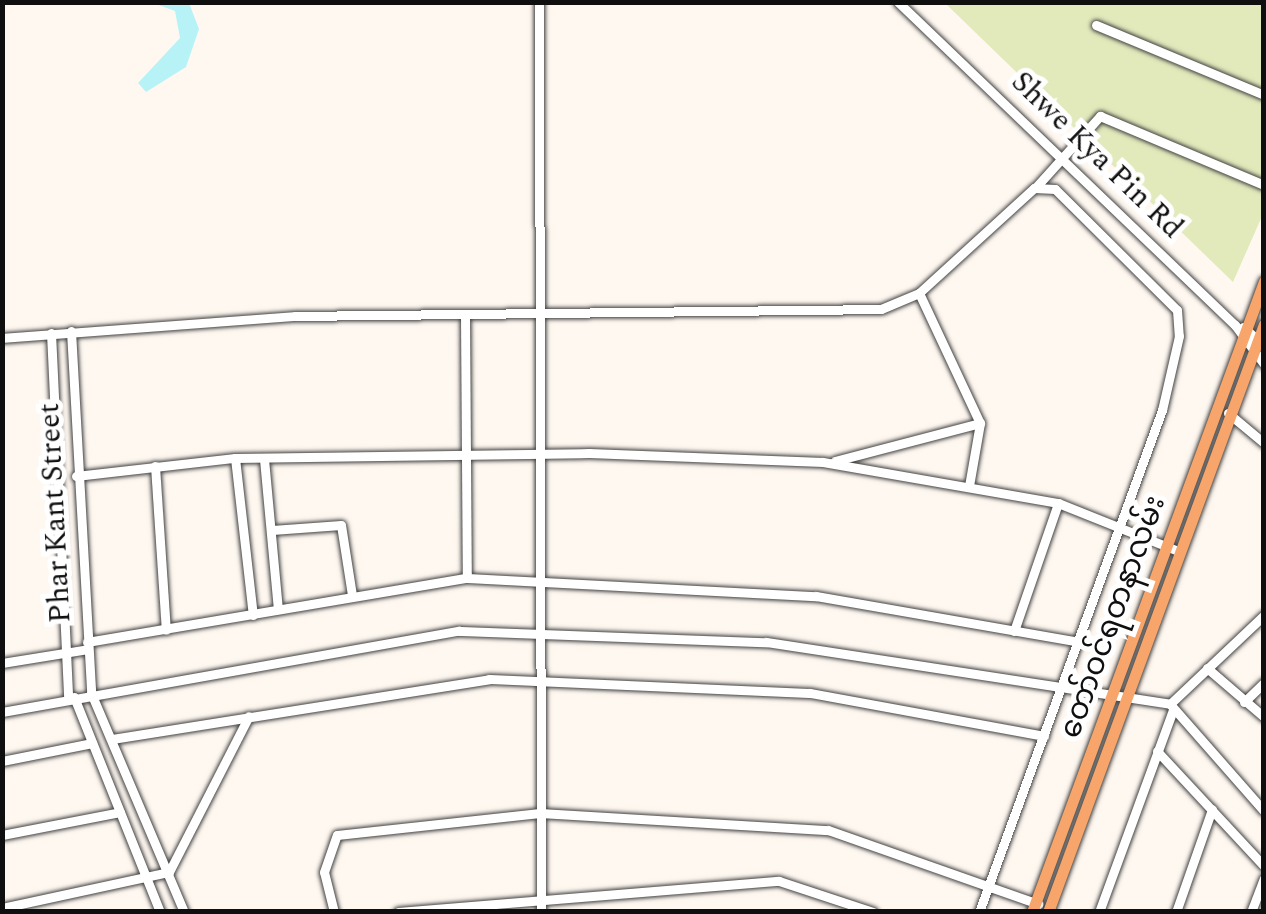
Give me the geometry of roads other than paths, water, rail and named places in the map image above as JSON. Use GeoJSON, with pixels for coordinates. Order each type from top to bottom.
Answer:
{"type":"FeatureCollection","features":[{"type":"Feature","properties":{"kind":"main road","name":"တော်ဝင်ရတနာလမ်း"},"geometry":{"type":"LineString","coordinates":[[1048,910],[1125,696],[1240,340],[1240,326],[1264,281]]}},
{"type":"Feature","properties":{"kind":"main road","name":"တော်ဝင်ရတနာလမ်း"},"geometry":{"type":"LineString","coordinates":[[1034,907],[1111,694],[1251,352],[1260,342],[1264,324]]}},
{"type":"Feature","properties":{"kind":"street"},"geometry":{"type":"LineString","coordinates":[[538,2],[541,912]]}},
{"type":"Feature","properties":{"kind":"street","name":"Shwe Kya Pin Rd"},"geometry":{"type":"LineString","coordinates":[[898,2],[1260,342]]}},
{"type":"Feature","properties":{"kind":"street"},"geometry":{"type":"LineString","coordinates":[[1096,25],[1264,95]]}},
{"type":"Feature","properties":{"kind":"street"},"geometry":{"type":"LineString","coordinates":[[2,338],[71,331],[464,315],[881,309],[920,292],[1066,160],[1100,116],[1264,184]]}},
{"type":"Feature","properties":{"kind":"street"},"geometry":{"type":"LineString","coordinates":[[980,912],[1162,410],[1180,322],[1055,189],[1034,188]]}},
{"type":"Feature","properties":{"kind":"street"},"geometry":{"type":"LineString","coordinates":[[920,292],[980,423],[968,486]]}},
{"type":"Feature","properties":{"kind":"street"},"geometry":{"type":"LineString","coordinates":[[464,315],[467,578]]}},
{"type":"Feature","properties":{"kind":"street","name":"Phar Kant Street"},"geometry":{"type":"LineString","coordinates":[[71,331],[76,476],[91,693]]}},
{"type":"Feature","properties":{"kind":"street"},"geometry":{"type":"LineString","coordinates":[[51,333],[71,697],[160,912]]}},
{"type":"Feature","properties":{"kind":"street"},"geometry":{"type":"LineString","coordinates":[[1240,340],[1264,364]]}},
{"type":"Feature","properties":{"kind":"street"},"geometry":{"type":"LineString","coordinates":[[1228,412],[1264,443]]}},
{"type":"Feature","properties":{"kind":"street"},"geometry":{"type":"LineString","coordinates":[[822,462],[980,423]]}},
{"type":"Feature","properties":{"kind":"street"},"geometry":{"type":"LineString","coordinates":[[76,476],[235,458],[540,454],[822,462],[1058,503],[1172,548]]}},
{"type":"Feature","properties":{"kind":"street"},"geometry":{"type":"LineString","coordinates":[[235,458],[252,615]]}},
{"type":"Feature","properties":{"kind":"street"},"geometry":{"type":"LineString","coordinates":[[264,458],[278,610]]}},
{"type":"Feature","properties":{"kind":"street"},"geometry":{"type":"LineString","coordinates":[[155,466],[166,630]]}},
{"type":"Feature","properties":{"kind":"street"},"geometry":{"type":"LineString","coordinates":[[1014,631],[1058,503]]}},
{"type":"Feature","properties":{"kind":"street"},"geometry":{"type":"LineString","coordinates":[[272,530],[341,525],[352,596]]}},
{"type":"Feature","properties":{"kind":"street"},"geometry":{"type":"LineString","coordinates":[[2,663],[467,578],[816,596],[1079,642]]}},
{"type":"Feature","properties":{"kind":"street"},"geometry":{"type":"LineString","coordinates":[[1099,912],[1171,707],[1264,614]]}},
{"type":"Feature","properties":{"kind":"street"},"geometry":{"type":"LineString","coordinates":[[2,712],[404,637],[543,632],[849,650],[1171,707],[1264,810]]}},
{"type":"Feature","properties":{"kind":"street"},"geometry":{"type":"LineString","coordinates":[[1206,668],[1264,716]]}},
{"type":"Feature","properties":{"kind":"street"},"geometry":{"type":"LineString","coordinates":[[112,739],[457,681],[810,693],[1044,736]]}},
{"type":"Feature","properties":{"kind":"street"},"geometry":{"type":"LineString","coordinates":[[1244,702],[1264,683]]}},
{"type":"Feature","properties":{"kind":"street"},"geometry":{"type":"LineString","coordinates":[[91,693],[184,912]]}},
{"type":"Feature","properties":{"kind":"street"},"geometry":{"type":"LineString","coordinates":[[2,908],[148,880],[168,872],[249,716]]}},
{"type":"Feature","properties":{"kind":"street"},"geometry":{"type":"LineString","coordinates":[[2,761],[92,742]]}},
{"type":"Feature","properties":{"kind":"street"},"geometry":{"type":"LineString","coordinates":[[1157,751],[1264,866]]}},
{"type":"Feature","properties":{"kind":"street"},"geometry":{"type":"LineString","coordinates":[[1176,912],[1212,809]]}},
{"type":"Feature","properties":{"kind":"street"},"geometry":{"type":"LineString","coordinates":[[2,835],[120,812]]}},
{"type":"Feature","properties":{"kind":"street"},"geometry":{"type":"LineString","coordinates":[[334,912],[324,872],[337,836],[540,813],[828,830],[1048,910]]}},
{"type":"Feature","properties":{"kind":"street"},"geometry":{"type":"LineString","coordinates":[[1251,912],[1264,878]]}},
{"type":"Feature","properties":{"kind":"street"},"geometry":{"type":"LineString","coordinates":[[398,912],[540,896],[779,881],[873,912]]}},
{"type":"Feature","properties":{"kind":"water"},"geometry":{"type":"Polygon","coordinates":[[[153,3],[189,3],[199,29],[186,67],[146,92],[138,83],[180,38],[175,11],[153,3]]]}}]}
